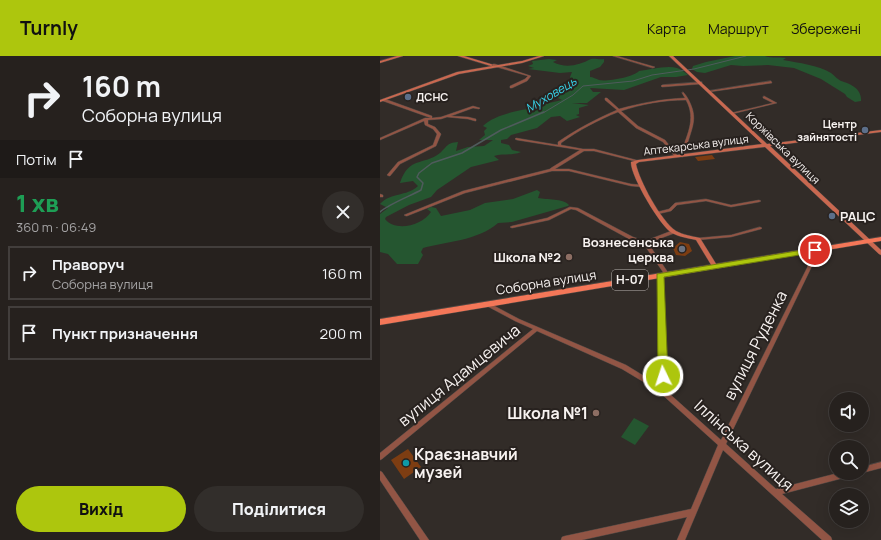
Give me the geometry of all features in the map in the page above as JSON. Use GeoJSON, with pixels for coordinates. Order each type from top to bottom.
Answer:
{"type":"FeatureCollection","features":[{"type":"Feature","properties":{"kind":"main road","name":"Соборна вулиця"},"geometry":{"type":"LineString","coordinates":[[380,322],[881,239]]}},
{"type":"Feature","properties":{"kind":"street"},"geometry":{"type":"LineString","coordinates":[[380,62],[402,56]]}},
{"type":"Feature","properties":{"kind":"street"},"geometry":{"type":"LineString","coordinates":[[460,56],[530,76],[526,80],[511,87]]}},
{"type":"Feature","properties":{"kind":"street"},"geometry":{"type":"LineString","coordinates":[[382,101],[447,76],[494,65],[522,62],[542,56]]}},
{"type":"Feature","properties":{"kind":"street"},"geometry":{"type":"LineString","coordinates":[[614,56],[654,67]]}},
{"type":"Feature","properties":{"kind":"street","name":"Коржівська вулиця"},"geometry":{"type":"LineString","coordinates":[[671,56],[881,253]]}},
{"type":"Feature","properties":{"kind":"street"},"geometry":{"type":"LineString","coordinates":[[709,91],[771,82]]}},
{"type":"Feature","properties":{"kind":"street"},"geometry":{"type":"LineString","coordinates":[[662,86],[701,83]]}},
{"type":"Feature","properties":{"kind":"street"},"geometry":{"type":"LineString","coordinates":[[682,156],[685,142],[694,119],[693,112],[683,93]]}},
{"type":"Feature","properties":{"kind":"street"},"geometry":{"type":"LineString","coordinates":[[732,113],[776,103],[764,97]]}},
{"type":"Feature","properties":{"kind":"street"},"geometry":{"type":"LineString","coordinates":[[560,145],[559,143],[578,131],[617,110],[664,99],[687,99]]}},
{"type":"Feature","properties":{"kind":"street"},"geometry":{"type":"LineString","coordinates":[[606,100],[637,128],[660,138],[676,156]]}},
{"type":"Feature","properties":{"kind":"street"},"geometry":{"type":"LineString","coordinates":[[380,139],[432,117],[382,101]]}},
{"type":"Feature","properties":{"kind":"street"},"geometry":{"type":"LineString","coordinates":[[427,119],[446,116],[474,107],[479,108]]}},
{"type":"Feature","properties":{"kind":"street"},"geometry":{"type":"LineString","coordinates":[[446,116],[460,119],[466,117],[475,120]]}},
{"type":"Feature","properties":{"kind":"street"},"geometry":{"type":"LineString","coordinates":[[389,176],[398,164],[434,146],[439,134],[434,128],[426,124],[427,119]]}},
{"type":"Feature","properties":{"kind":"street","name":"Аптекарська вулиця"},"geometry":{"type":"LineString","coordinates":[[636,162],[881,131]]}},
{"type":"Feature","properties":{"kind":"street"},"geometry":{"type":"LineString","coordinates":[[517,139],[553,146],[560,145],[583,150],[594,150],[636,162],[633,168],[642,186],[665,225],[673,232],[698,239],[730,236],[760,228]]}},
{"type":"Feature","properties":{"kind":"street"},"geometry":{"type":"LineString","coordinates":[[552,170],[583,150]]}},
{"type":"Feature","properties":{"kind":"street"},"geometry":{"type":"LineString","coordinates":[[406,215],[464,192],[552,170],[569,170],[631,185],[642,186]]}},
{"type":"Feature","properties":{"kind":"street"},"geometry":{"type":"LineString","coordinates":[[658,213],[670,210],[676,204],[706,200],[731,206],[759,201]]}},
{"type":"Feature","properties":{"kind":"street"},"geometry":{"type":"LineString","coordinates":[[512,227],[548,219],[570,208],[577,209],[631,238],[644,242],[673,232]]}},
{"type":"Feature","properties":{"kind":"street"},"geometry":{"type":"LineString","coordinates":[[698,239],[715,267]]}},
{"type":"Feature","properties":{"kind":"street"},"geometry":{"type":"LineString","coordinates":[[644,242],[663,275],[663,376],[659,388]]}},
{"type":"Feature","properties":{"kind":"street","name":"вулиця Руденка"},"geometry":{"type":"LineString","coordinates":[[681,540],[722,444],[810,268],[815,250]]}},
{"type":"Feature","properties":{"kind":"street","name":"Іллінська вулиця"},"geometry":{"type":"LineString","coordinates":[[487,304],[536,328],[624,367],[659,388],[828,540]]}},
{"type":"Feature","properties":{"kind":"street","name":"вулиця Адамцевича"},"geometry":{"type":"LineString","coordinates":[[380,457],[536,328]]}},
{"type":"Feature","properties":{"kind":"street"},"geometry":{"type":"LineString","coordinates":[[869,468],[881,465]]}},
{"type":"Feature","properties":{"kind":"street"},"geometry":{"type":"LineString","coordinates":[[380,474],[425,540]]}},
{"type":"Feature","properties":{"kind":"street"},"geometry":{"type":"LineString","coordinates":[[776,492],[829,478]]}},
{"type":"Feature","properties":{"kind":"street"},"geometry":{"type":"LineString","coordinates":[[565,540],[693,512]]}},
{"type":"Feature","properties":{"kind":"green space"},"geometry":{"type":"Polygon","coordinates":[[[735,56],[786,58],[783,60],[826,70],[858,90],[861,101],[855,102],[821,79],[794,68],[768,65],[731,65],[705,73],[697,72],[692,69],[693,66],[706,62],[735,56]]]}},
{"type":"Feature","properties":{"kind":"green space"},"geometry":{"type":"Polygon","coordinates":[[[549,59],[557,60],[553,62],[568,66],[582,63],[591,59],[604,59],[604,62],[600,67],[590,71],[590,77],[599,80],[620,78],[632,75],[639,71],[663,67],[677,68],[688,75],[661,77],[624,90],[590,88],[593,92],[601,92],[587,103],[572,103],[589,105],[579,108],[579,114],[576,115],[580,117],[567,121],[560,116],[551,117],[537,128],[511,135],[507,139],[501,140],[501,143],[509,145],[512,150],[521,152],[494,156],[499,160],[471,167],[437,190],[431,197],[409,205],[386,217],[385,219],[389,223],[395,225],[408,226],[427,217],[431,212],[427,209],[431,207],[436,208],[441,216],[470,210],[485,203],[513,199],[537,190],[540,192],[538,198],[563,201],[569,205],[568,206],[512,222],[498,223],[481,234],[462,240],[423,248],[421,252],[423,255],[418,264],[397,264],[388,254],[380,252],[380,214],[388,208],[380,204],[384,200],[409,192],[418,186],[413,181],[400,183],[404,174],[412,165],[434,157],[451,143],[458,142],[456,151],[468,147],[484,146],[493,140],[479,140],[485,135],[484,131],[487,128],[483,126],[495,118],[511,112],[542,107],[545,104],[562,100],[558,98],[558,95],[572,81],[570,77],[572,72],[560,73],[528,69],[534,68],[528,66],[533,64],[532,61],[549,59]]]}},
{"type":"Feature","properties":{"kind":"green space"},"geometry":{"type":"Polygon","coordinates":[[[634,418],[649,426],[635,445],[621,437],[634,418]]]}},
{"type":"Feature","properties":{"kind":"building"},"geometry":{"type":"Polygon","coordinates":[[[712,155],[715,159],[698,161],[695,157],[712,155]]]}},
{"type":"Feature","properties":{"kind":"building","name":"Вознесенська церква"},"geometry":{"type":"Polygon","coordinates":[[[680,242],[689,244],[692,251],[685,256],[676,255],[673,248],[680,242]]]}},
{"type":"Feature","properties":{"kind":"building","name":"Краєзнавчий музей"},"geometry":{"type":"Polygon","coordinates":[[[408,449],[421,467],[404,479],[391,460],[408,449]]]}},
{"type":"Feature","properties":{"kind":"waterway","name":"Муховець"},"geometry":{"type":"LineString","coordinates":[[543,113],[573,95],[583,86],[633,81],[652,75],[694,69],[746,56]]}},
{"type":"Feature","properties":{"kind":"waterway","name":"Муховець"},"geometry":{"type":"LineString","coordinates":[[380,212],[383,209],[421,190],[423,183],[417,177],[419,173],[432,163],[462,153],[501,130],[544,112]]}},
{"type":"Feature","properties":{"kind":"place","name":"ДСНС"},"geometry":{"type":"Point","coordinates":[408,97]}},
{"type":"Feature","properties":{"kind":"place","name":"Центр зайнятості"},"geometry":{"type":"Point","coordinates":[865,130]}},
{"type":"Feature","properties":{"kind":"place","name":"РАЦС"},"geometry":{"type":"Point","coordinates":[832,216]}},
{"type":"Feature","properties":{"kind":"place","name":"Вознесенська церква"},"geometry":{"type":"Point","coordinates":[682,249]}},
{"type":"Feature","properties":{"kind":"place","name":"Школа №2"},"geometry":{"type":"Point","coordinates":[569,257]}},
{"type":"Feature","properties":{"kind":"place","name":"Школа №1"},"geometry":{"type":"Point","coordinates":[596,413]}},
{"type":"Feature","properties":{"kind":"place","name":"Краєзнавчий музей"},"geometry":{"type":"Point","coordinates":[406,463]}},
{"type":"Feature","properties":{"kind":"route"},"geometry":{"type":"LineString","coordinates":[[663,376],[660,317],[660,276],[815,250]]}}]}
